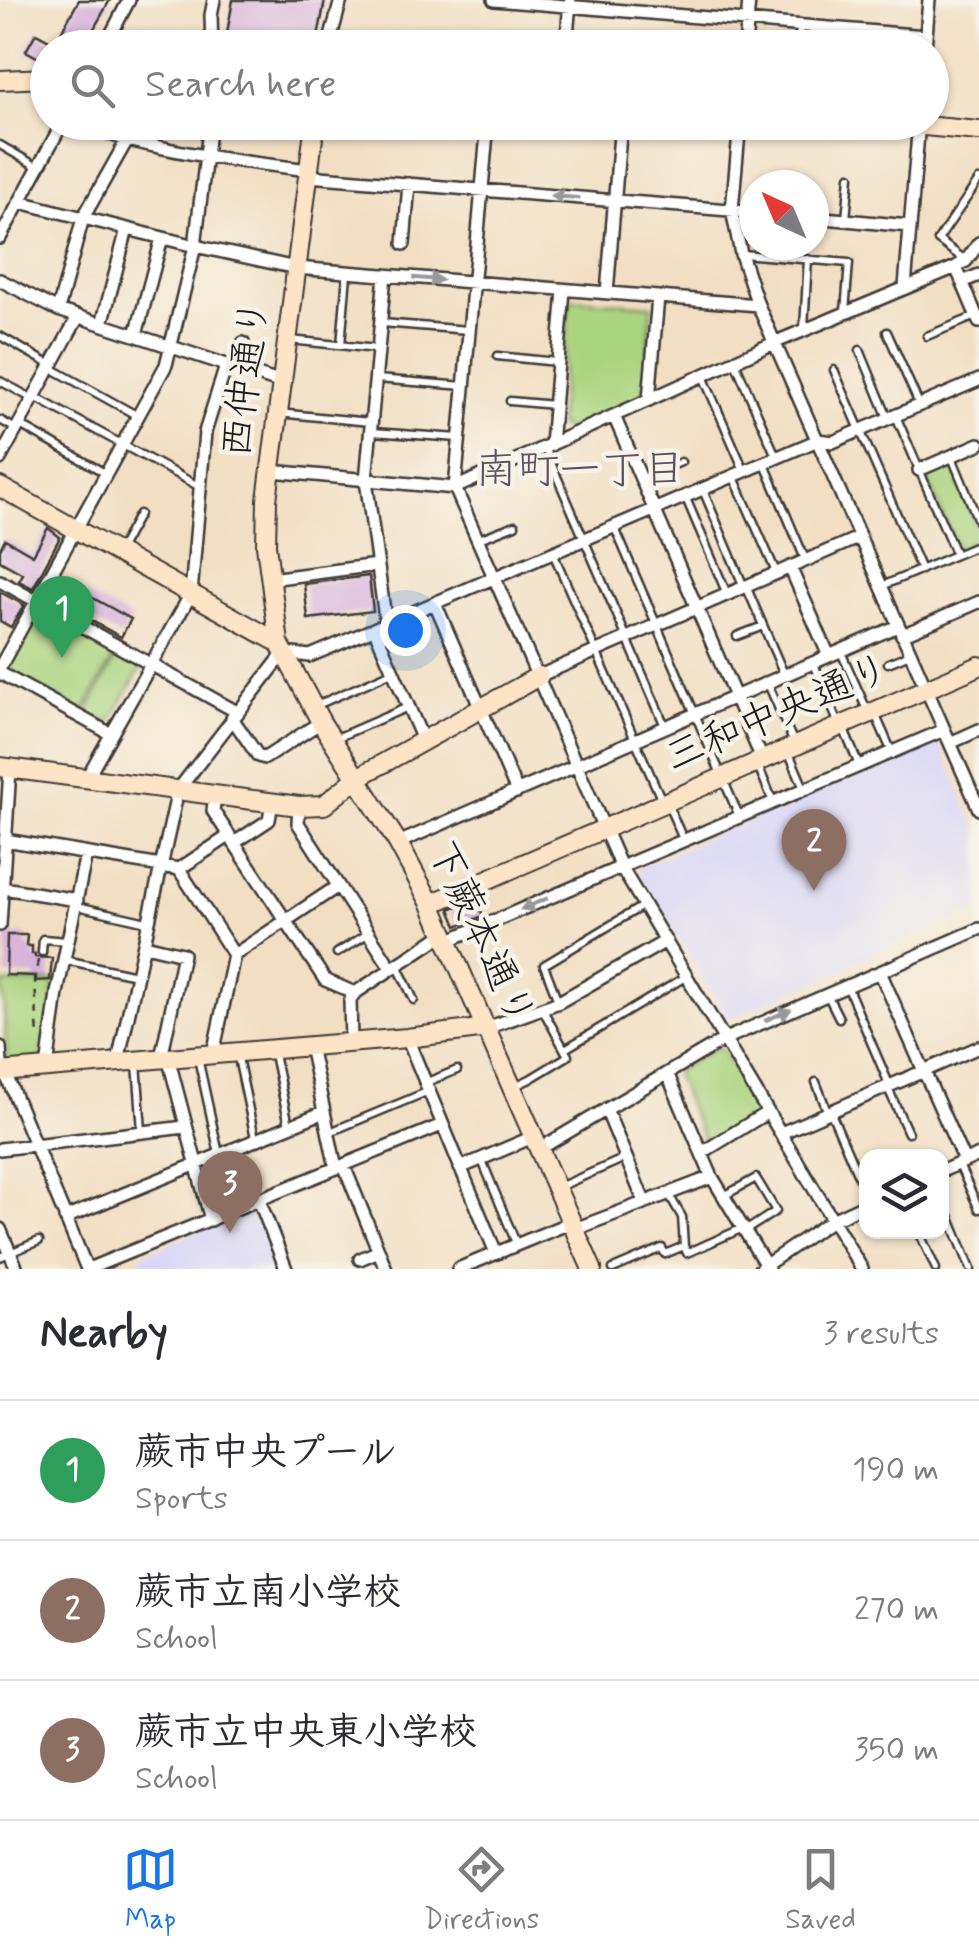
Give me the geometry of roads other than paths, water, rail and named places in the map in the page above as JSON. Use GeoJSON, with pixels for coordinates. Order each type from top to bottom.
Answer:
{"type":"FeatureCollection","features":[{"type":"Feature","properties":{"kind":"street"},"geometry":{"type":"LineString","coordinates":[[114,30],[130,0]]}},
{"type":"Feature","properties":{"kind":"street"},"geometry":{"type":"LineString","coordinates":[[211,30],[214,0]]}},
{"type":"Feature","properties":{"kind":"street"},"geometry":{"type":"LineString","coordinates":[[333,30],[341,0]]}},
{"type":"Feature","properties":{"kind":"street"},"geometry":{"type":"LineString","coordinates":[[494,0],[570,3],[832,30]]}},
{"type":"Feature","properties":{"kind":"street"},"geometry":{"type":"LineString","coordinates":[[747,30],[749,0]]}},
{"type":"Feature","properties":{"kind":"street"},"geometry":{"type":"LineString","coordinates":[[927,30],[929,0]]}},
{"type":"Feature","properties":{"kind":"street"},"geometry":{"type":"LineString","coordinates":[[568,30],[570,3]]}},
{"type":"Feature","properties":{"kind":"street"},"geometry":{"type":"LineString","coordinates":[[0,80],[30,79]]}},
{"type":"Feature","properties":{"kind":"street"},"geometry":{"type":"LineString","coordinates":[[949,128],[979,131]]}},
{"type":"Feature","properties":{"kind":"street"},"geometry":{"type":"LineString","coordinates":[[0,238],[53,140]]}},
{"type":"Feature","properties":{"kind":"street"},"geometry":{"type":"LineString","coordinates":[[58,310],[84,218],[127,140],[309,173],[739,211]]}},
{"type":"Feature","properties":{"kind":"street"},"geometry":{"type":"LineString","coordinates":[[111,734],[0,670],[166,365],[196,246],[208,140]]}},
{"type":"Feature","properties":{"kind":"street","name":"西仲通り"},"geometry":{"type":"LineString","coordinates":[[282,648],[266,545],[267,500],[313,140]]}},
{"type":"Feature","properties":{"kind":"street"},"geometry":{"type":"LineString","coordinates":[[486,140],[455,488],[621,867],[862,1269]]}},
{"type":"Feature","properties":{"kind":"street"},"geometry":{"type":"LineString","coordinates":[[607,293],[619,140]]}},
{"type":"Feature","properties":{"kind":"street"},"geometry":{"type":"LineString","coordinates":[[738,140],[732,210],[739,244]]}},
{"type":"Feature","properties":{"kind":"street"},"geometry":{"type":"LineString","coordinates":[[905,287],[917,140]]}},
{"type":"Feature","properties":{"kind":"street"},"geometry":{"type":"LineString","coordinates":[[404,244],[408,184]]}},
{"type":"Feature","properties":{"kind":"street"},"geometry":{"type":"LineString","coordinates":[[20,202],[296,268],[758,305]]}},
{"type":"Feature","properties":{"kind":"street"},"geometry":{"type":"LineString","coordinates":[[829,219],[909,226]]}},
{"type":"Feature","properties":{"kind":"street"},"geometry":{"type":"LineString","coordinates":[[102,324],[126,229]]}},
{"type":"Feature","properties":{"kind":"street"},"geometry":{"type":"LineString","coordinates":[[136,335],[162,238]]}},
{"type":"Feature","properties":{"kind":"street"},"geometry":{"type":"LineString","coordinates":[[270,471],[455,488],[776,342],[961,264],[979,244]]}},
{"type":"Feature","properties":{"kind":"street"},"geometry":{"type":"LineString","coordinates":[[743,260],[758,305],[925,689],[975,788],[979,809]]}},
{"type":"Feature","properties":{"kind":"street"},"geometry":{"type":"LineString","coordinates":[[961,264],[962,282],[978,319]]}},
{"type":"Feature","properties":{"kind":"street"},"geometry":{"type":"LineString","coordinates":[[962,282],[979,275]]}},
{"type":"Feature","properties":{"kind":"street"},"geometry":{"type":"LineString","coordinates":[[385,276],[366,480],[380,627],[392,672],[423,740]]}},
{"type":"Feature","properties":{"kind":"street"},"geometry":{"type":"LineString","coordinates":[[0,280],[58,310],[282,383]]}},
{"type":"Feature","properties":{"kind":"street"},"geometry":{"type":"LineString","coordinates":[[548,446],[564,290]]}},
{"type":"Feature","properties":{"kind":"street"},"geometry":{"type":"LineString","coordinates":[[649,400],[658,297]]}},
{"type":"Feature","properties":{"kind":"street"},"geometry":{"type":"LineString","coordinates":[[0,459],[78,317]]}},
{"type":"Feature","properties":{"kind":"street"},"geometry":{"type":"LineString","coordinates":[[86,779],[190,594],[205,432],[243,343]]}},
{"type":"Feature","properties":{"kind":"street"},"geometry":{"type":"LineString","coordinates":[[0,487],[282,648],[310,656],[818,440],[833,442],[979,380]]}},
{"type":"Feature","properties":{"kind":"street"},"geometry":{"type":"LineString","coordinates":[[614,416],[759,761]]}},
{"type":"Feature","properties":{"kind":"street"},"geometry":{"type":"LineString","coordinates":[[919,470],[979,444]]}},
{"type":"Feature","properties":{"kind":"street"},"geometry":{"type":"LineString","coordinates":[[0,925],[5,768],[299,806],[324,805],[358,778],[539,676],[860,537]]}},
{"type":"Feature","properties":{"kind":"street"},"geometry":{"type":"LineString","coordinates":[[270,579],[377,565]]}},
{"type":"Feature","properties":{"kind":"street"},"geometry":{"type":"LineString","coordinates":[[790,567],[835,654]]}},
{"type":"Feature","properties":{"kind":"street"},"geometry":{"type":"LineString","coordinates":[[0,581],[234,715],[258,756],[265,758],[317,714]]}},
{"type":"Feature","properties":{"kind":"street"},"geometry":{"type":"LineString","coordinates":[[398,843],[784,675],[979,602]]}},
{"type":"Feature","properties":{"kind":"street"},"geometry":{"type":"LineString","coordinates":[[435,603],[517,792]]}},
{"type":"Feature","properties":{"kind":"street"},"geometry":{"type":"LineString","coordinates":[[128,1061],[137,976],[178,790],[282,648]]}},
{"type":"Feature","properties":{"kind":"street","name":"下蕨本通り"},"geometry":{"type":"LineString","coordinates":[[282,648],[332,740],[398,843],[431,904],[592,1269]]}},
{"type":"Feature","properties":{"kind":"street","name":"三和中央通り"},"geometry":{"type":"LineString","coordinates":[[431,904],[979,666]]}},
{"type":"Feature","properties":{"kind":"street"},"geometry":{"type":"LineString","coordinates":[[351,1042],[350,998],[394,966],[446,938],[944,730]]}},
{"type":"Feature","properties":{"kind":"street"},"geometry":{"type":"LineString","coordinates":[[950,743],[979,730]]}},
{"type":"Feature","properties":{"kind":"street"},"geometry":{"type":"LineString","coordinates":[[215,794],[213,812],[325,980],[355,993]]}},
{"type":"Feature","properties":{"kind":"street"},"geometry":{"type":"LineString","coordinates":[[3,845],[179,869],[269,820],[272,802]]}},
{"type":"Feature","properties":{"kind":"street"},"geometry":{"type":"LineString","coordinates":[[299,806],[298,823],[394,966]]}},
{"type":"Feature","properties":{"kind":"street"},"geometry":{"type":"LineString","coordinates":[[48,1068],[64,960],[86,854]]}},
{"type":"Feature","properties":{"kind":"street"},"geometry":{"type":"LineString","coordinates":[[179,869],[234,954]]}},
{"type":"Feature","properties":{"kind":"street"},"geometry":{"type":"LineString","coordinates":[[205,1054],[234,954],[338,886]]}},
{"type":"Feature","properties":{"kind":"street"},"geometry":{"type":"LineString","coordinates":[[3,888],[76,903]]}},
{"type":"Feature","properties":{"kind":"street"},"geometry":{"type":"LineString","coordinates":[[460,1168],[538,1142],[606,1110],[724,1039],[979,929]]}},
{"type":"Feature","properties":{"kind":"street"},"geometry":{"type":"LineString","coordinates":[[2,1072],[487,1028],[543,1010],[666,941]]}},
{"type":"Feature","properties":{"kind":"street"},"geometry":{"type":"LineString","coordinates":[[144,945],[183,954],[164,1058],[211,1220]]}},
{"type":"Feature","properties":{"kind":"street"},"geometry":{"type":"LineString","coordinates":[[880,972],[961,1163]]}},
{"type":"Feature","properties":{"kind":"street"},"geometry":{"type":"LineString","coordinates":[[407,1038],[496,1253]]}},
{"type":"Feature","properties":{"kind":"street"},"geometry":{"type":"LineString","coordinates":[[310,1046],[328,1132],[386,1269]]}},
{"type":"Feature","properties":{"kind":"street"},"geometry":{"type":"LineString","coordinates":[[0,1047],[2,1072],[88,1269],[442,1126]]}},
{"type":"Feature","properties":{"kind":"street"},"geometry":{"type":"LineString","coordinates":[[781,1133],[979,1047]]}},
{"type":"Feature","properties":{"kind":"street"},"geometry":{"type":"LineString","coordinates":[[667,1073],[712,1177],[765,1268],[832,1220],[859,1207]]}},
{"type":"Feature","properties":{"kind":"street"},"geometry":{"type":"LineString","coordinates":[[606,1110],[644,1201]]}},
{"type":"Feature","properties":{"kind":"street"},"geometry":{"type":"LineString","coordinates":[[65,1218],[324,1112]]}},
{"type":"Feature","properties":{"kind":"street"},"geometry":{"type":"LineString","coordinates":[[703,1152],[768,1112]]}},
{"type":"Feature","properties":{"kind":"street"},"geometry":{"type":"LineString","coordinates":[[0,1149],[185,1127]]}},
{"type":"Feature","properties":{"kind":"street"},"geometry":{"type":"LineString","coordinates":[[233,1148],[286,1269]]}},
{"type":"Feature","properties":{"kind":"street"},"geometry":{"type":"LineString","coordinates":[[949,1168],[979,1155]]}},
{"type":"Feature","properties":{"kind":"street"},"geometry":{"type":"LineString","coordinates":[[458,1269],[480,1265],[517,1244],[712,1177]]}},
{"type":"Feature","properties":{"kind":"street"},"geometry":{"type":"LineString","coordinates":[[0,1228],[5,1255],[17,1269]]}},
{"type":"Feature","properties":{"kind":"street"},"geometry":{"type":"LineString","coordinates":[[360,1259],[378,1252]]}},
{"type":"Feature","properties":{"kind":"lane"},"geometry":{"type":"LineString","coordinates":[[800,26],[800,30]]}},
{"type":"Feature","properties":{"kind":"lane"},"geometry":{"type":"LineString","coordinates":[[0,145],[38,167]]}},
{"type":"Feature","properties":{"kind":"lane"},"geometry":{"type":"LineString","coordinates":[[846,220],[850,176]]}},
{"type":"Feature","properties":{"kind":"lane"},"geometry":{"type":"LineString","coordinates":[[961,264],[938,240],[979,180]]}},
{"type":"Feature","properties":{"kind":"lane"},"geometry":{"type":"LineString","coordinates":[[804,330],[808,260]]}},
{"type":"Feature","properties":{"kind":"lane"},"geometry":{"type":"LineString","coordinates":[[818,260],[849,263],[845,312]]}},
{"type":"Feature","properties":{"kind":"lane"},"geometry":{"type":"LineString","coordinates":[[341,345],[347,272]]}},
{"type":"Feature","properties":{"kind":"lane"},"geometry":{"type":"LineString","coordinates":[[927,336],[978,319]]}},
{"type":"Feature","properties":{"kind":"lane"},"geometry":{"type":"LineString","coordinates":[[380,323],[468,330]]}},
{"type":"Feature","properties":{"kind":"lane"},"geometry":{"type":"LineString","coordinates":[[886,332],[920,406]]}},
{"type":"Feature","properties":{"kind":"lane"},"geometry":{"type":"LineString","coordinates":[[0,336],[138,416]]}},
{"type":"Feature","properties":{"kind":"lane"},"geometry":{"type":"LineString","coordinates":[[288,340],[378,349]]}},
{"type":"Feature","properties":{"kind":"lane"},"geometry":{"type":"LineString","coordinates":[[860,350],[956,555]]}},
{"type":"Feature","properties":{"kind":"lane"},"geometry":{"type":"LineString","coordinates":[[496,356],[558,362]]}},
{"type":"Feature","properties":{"kind":"lane"},"geometry":{"type":"LineString","coordinates":[[734,361],[806,560]]}},
{"type":"Feature","properties":{"kind":"lane"},"geometry":{"type":"LineString","coordinates":[[834,370],[921,570]]}},
{"type":"Feature","properties":{"kind":"lane"},"geometry":{"type":"LineString","coordinates":[[703,376],[776,573]]}},
{"type":"Feature","properties":{"kind":"lane"},"geometry":{"type":"LineString","coordinates":[[376,379],[464,386]]}},
{"type":"Feature","properties":{"kind":"lane"},"geometry":{"type":"LineString","coordinates":[[0,381],[200,487]]}},
{"type":"Feature","properties":{"kind":"lane"},"geometry":{"type":"LineString","coordinates":[[510,402],[554,405]]}},
{"type":"Feature","properties":{"kind":"lane"},"geometry":{"type":"LineString","coordinates":[[278,413],[459,438]]}},
{"type":"Feature","properties":{"kind":"lane"},"geometry":{"type":"LineString","coordinates":[[0,420],[106,473]]}},
{"type":"Feature","properties":{"kind":"lane"},"geometry":{"type":"LineString","coordinates":[[548,446],[666,728]]}},
{"type":"Feature","properties":{"kind":"lane"},"geometry":{"type":"LineString","coordinates":[[951,456],[979,523]]}},
{"type":"Feature","properties":{"kind":"lane"},"geometry":{"type":"LineString","coordinates":[[641,479],[680,462]]}},
{"type":"Feature","properties":{"kind":"lane"},"geometry":{"type":"LineString","coordinates":[[702,488],[784,675]]}},
{"type":"Feature","properties":{"kind":"lane"},"geometry":{"type":"LineString","coordinates":[[684,496],[727,595]]}},
{"type":"Feature","properties":{"kind":"lane"},"geometry":{"type":"LineString","coordinates":[[118,552],[139,514]]}},
{"type":"Feature","properties":{"kind":"lane"},"geometry":{"type":"LineString","coordinates":[[478,540],[515,525]]}},
{"type":"Feature","properties":{"kind":"lane"},"geometry":{"type":"LineString","coordinates":[[614,526],[739,817]]}},
{"type":"Feature","properties":{"kind":"lane"},"geometry":{"type":"LineString","coordinates":[[881,587],[979,545]]}},
{"type":"Feature","properties":{"kind":"lane"},"geometry":{"type":"LineString","coordinates":[[552,553],[684,840]]}},
{"type":"Feature","properties":{"kind":"lane"},"geometry":{"type":"LineString","coordinates":[[737,636],[763,626]]}},
{"type":"Feature","properties":{"kind":"lane"},"geometry":{"type":"LineString","coordinates":[[835,654],[892,752]]}},
{"type":"Feature","properties":{"kind":"lane"},"geometry":{"type":"LineString","coordinates":[[888,664],[910,654]]}},
{"type":"Feature","properties":{"kind":"lane"},"geometry":{"type":"LineString","coordinates":[[813,663],[860,765]]}},
{"type":"Feature","properties":{"kind":"lane"},"geometry":{"type":"LineString","coordinates":[[317,714],[392,672]]}},
{"type":"Feature","properties":{"kind":"lane"},"geometry":{"type":"LineString","coordinates":[[768,683],[804,789]]}},
{"type":"Feature","properties":{"kind":"lane"},"geometry":{"type":"LineString","coordinates":[[332,740],[408,707]]}},
{"type":"Feature","properties":{"kind":"lane"},"geometry":{"type":"LineString","coordinates":[[759,761],[773,802]]}},
{"type":"Feature","properties":{"kind":"lane"},"geometry":{"type":"LineString","coordinates":[[76,903],[149,922]]}},
{"type":"Feature","properties":{"kind":"lane"},"geometry":{"type":"LineString","coordinates":[[559,1002],[544,964],[644,905]]}},
{"type":"Feature","properties":{"kind":"lane"},"geometry":{"type":"LineString","coordinates":[[338,953],[369,933]]}},
{"type":"Feature","properties":{"kind":"lane"},"geometry":{"type":"LineString","coordinates":[[42,952],[43,940],[68,941]]}},
{"type":"Feature","properties":{"kind":"lane"},"geometry":{"type":"LineString","coordinates":[[64,960],[137,976]]}},
{"type":"Feature","properties":{"kind":"lane"},"geometry":{"type":"LineString","coordinates":[[394,966],[414,1000]]}},
{"type":"Feature","properties":{"kind":"lane"},"geometry":{"type":"LineString","coordinates":[[565,1049],[687,976]]}},
{"type":"Feature","properties":{"kind":"lane"},"geometry":{"type":"LineString","coordinates":[[848,986],[908,1133]]}},
{"type":"Feature","properties":{"kind":"lane"},"geometry":{"type":"LineString","coordinates":[[827,994],[839,1018]]}},
{"type":"Feature","properties":{"kind":"lane"},"geometry":{"type":"LineString","coordinates":[[513,1086],[568,1056],[543,1010]]}},
{"type":"Feature","properties":{"kind":"lane"},"geometry":{"type":"LineString","coordinates":[[274,1049],[290,1126]]}},
{"type":"Feature","properties":{"kind":"lane"},"geometry":{"type":"LineString","coordinates":[[237,1052],[256,1140]]}},
{"type":"Feature","properties":{"kind":"lane"},"geometry":{"type":"LineString","coordinates":[[205,1054],[219,1154]]}},
{"type":"Feature","properties":{"kind":"lane"},"geometry":{"type":"LineString","coordinates":[[128,1061],[142,1132]]}},
{"type":"Feature","properties":{"kind":"lane"},"geometry":{"type":"LineString","coordinates":[[328,1132],[457,1070]]}},
{"type":"Feature","properties":{"kind":"lane"},"geometry":{"type":"LineString","coordinates":[[816,1082],[859,1178]]}},
{"type":"Feature","properties":{"kind":"lane"},"geometry":{"type":"LineString","coordinates":[[481,1158],[517,1244]]}},
{"type":"Feature","properties":{"kind":"lane"},"geometry":{"type":"LineString","coordinates":[[558,1188],[626,1158]]}},
{"type":"Feature","properties":{"kind":"lane"},"geometry":{"type":"LineString","coordinates":[[961,1163],[979,1209]]}},
{"type":"Feature","properties":{"kind":"lane"},"geometry":{"type":"LineString","coordinates":[[668,1193],[682,1217],[688,1253],[776,1211],[756,1178],[723,1197]]}},
{"type":"Feature","properties":{"kind":"lane"},"geometry":{"type":"LineString","coordinates":[[949,1216],[971,1269]]}},
{"type":"Feature","properties":{"kind":"lane"},"geometry":{"type":"LineString","coordinates":[[923,1239],[936,1269]]}},
{"type":"Feature","properties":{"kind":"lane"},"geometry":{"type":"LineString","coordinates":[[5,1255],[40,1241]]}},
{"type":"Feature","properties":{"kind":"lane"},"geometry":{"type":"LineString","coordinates":[[614,1269],[662,1248],[665,1254],[684,1246]]}},
{"type":"Feature","properties":{"kind":"place","name":"蕨市中央プール"},"geometry":{"type":"Point","coordinates":[62,658]}},
{"type":"Feature","properties":{"kind":"place","name":"蕨市立南小学校"},"geometry":{"type":"Point","coordinates":[814,891]}},
{"type":"Feature","properties":{"kind":"place","name":"蕨市立中央東小学校"},"geometry":{"type":"Point","coordinates":[230,1233]}},
{"type":"Feature","properties":{"kind":"district","name":"南町一丁目"},"geometry":{"type":"Point","coordinates":[580,471]}}]}
